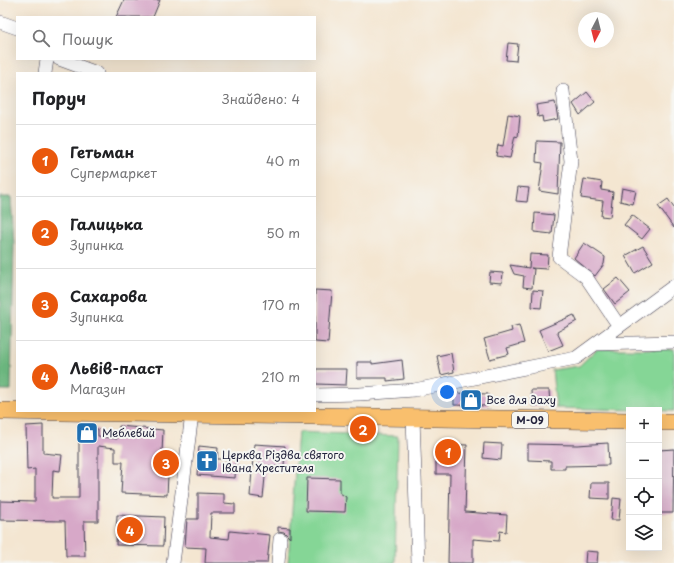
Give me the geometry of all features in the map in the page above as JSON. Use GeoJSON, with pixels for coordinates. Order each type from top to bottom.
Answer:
{"type":"FeatureCollection","features":[{"type":"Feature","properties":{"kind":"main road","name":"М-09"},"geometry":{"type":"LineString","coordinates":[[0,411],[16,411]]}},
{"type":"Feature","properties":{"kind":"main road","name":"М-09"},"geometry":{"type":"LineString","coordinates":[[152,412],[192,414],[257,413],[413,418],[626,421]]}},
{"type":"Feature","properties":{"kind":"main road"},"geometry":{"type":"LineString","coordinates":[[662,422],[674,422]]}},
{"type":"Feature","properties":{"kind":"street"},"geometry":{"type":"LineString","coordinates":[[0,22],[16,28]]}},
{"type":"Feature","properties":{"kind":"street"},"geometry":{"type":"LineString","coordinates":[[46,72],[47,60]]}},
{"type":"Feature","properties":{"kind":"street"},"geometry":{"type":"LineString","coordinates":[[62,60],[94,72]]}},
{"type":"Feature","properties":{"kind":"street"},"geometry":{"type":"LineString","coordinates":[[563,92],[571,161],[559,257],[586,277],[619,326]]}},
{"type":"Feature","properties":{"kind":"street"},"geometry":{"type":"LineString","coordinates":[[316,395],[360,394],[414,390],[576,358],[674,286]]}},
{"type":"Feature","properties":{"kind":"street"},"geometry":{"type":"LineString","coordinates":[[595,344],[674,342]]}},
{"type":"Feature","properties":{"kind":"street"},"geometry":{"type":"LineString","coordinates":[[174,563],[192,414]]}},
{"type":"Feature","properties":{"kind":"street"},"geometry":{"type":"LineString","coordinates":[[413,418],[418,563]]}},
{"type":"Feature","properties":{"kind":"street"},"geometry":{"type":"LineString","coordinates":[[278,563],[280,539]]}},
{"type":"Feature","properties":{"kind":"green space"},"geometry":{"type":"Polygon","coordinates":[[[0,197],[11,197],[14,244],[11,390],[0,390],[0,197]]]}},
{"type":"Feature","properties":{"kind":"green space"},"geometry":{"type":"Polygon","coordinates":[[[597,349],[674,349],[674,411],[662,411],[662,407],[626,407],[626,410],[556,408],[552,370],[579,366],[597,349]]]}},
{"type":"Feature","properties":{"kind":"green space"},"geometry":{"type":"Polygon","coordinates":[[[298,432],[398,436],[395,563],[288,563],[298,432]]]}},
{"type":"Feature","properties":{"kind":"building"},"geometry":{"type":"Polygon","coordinates":[[[124,0],[160,0],[153,16],[116,16],[124,0]]]}},
{"type":"Feature","properties":{"kind":"building"},"geometry":{"type":"Polygon","coordinates":[[[508,43],[518,44],[516,61],[506,60],[508,43]]]}},
{"type":"Feature","properties":{"kind":"building"},"geometry":{"type":"Polygon","coordinates":[[[587,92],[595,102],[580,115],[573,104],[587,92]]]}},
{"type":"Feature","properties":{"kind":"building"},"geometry":{"type":"Polygon","coordinates":[[[555,102],[558,119],[543,122],[542,116],[538,117],[536,105],[555,102]]]}},
{"type":"Feature","properties":{"kind":"building"},"geometry":{"type":"Polygon","coordinates":[[[508,114],[520,116],[518,137],[515,136],[510,158],[496,156],[498,145],[503,146],[508,114]]]}},
{"type":"Feature","properties":{"kind":"building"},"geometry":{"type":"Polygon","coordinates":[[[537,141],[560,142],[558,194],[539,191],[543,163],[536,162],[537,141]]]}},
{"type":"Feature","properties":{"kind":"building"},"geometry":{"type":"Polygon","coordinates":[[[584,179],[602,182],[601,190],[613,192],[610,217],[601,216],[603,201],[581,198],[584,179]]]}},
{"type":"Feature","properties":{"kind":"building"},"geometry":{"type":"Polygon","coordinates":[[[518,187],[529,188],[527,202],[516,201],[518,187]]]}},
{"type":"Feature","properties":{"kind":"building"},"geometry":{"type":"Polygon","coordinates":[[[622,188],[636,191],[633,204],[620,201],[622,188]]]}},
{"type":"Feature","properties":{"kind":"building"},"geometry":{"type":"Polygon","coordinates":[[[668,199],[674,208],[674,228],[658,206],[668,199]]]}},
{"type":"Feature","properties":{"kind":"building"},"geometry":{"type":"Polygon","coordinates":[[[535,213],[554,215],[552,234],[534,232],[535,213]]]}},
{"type":"Feature","properties":{"kind":"building"},"geometry":{"type":"Polygon","coordinates":[[[632,215],[650,229],[642,239],[624,225],[632,215]]]}},
{"type":"Feature","properties":{"kind":"building"},"geometry":{"type":"Polygon","coordinates":[[[584,243],[605,257],[604,264],[595,276],[574,258],[584,243]]]}},
{"type":"Feature","properties":{"kind":"building"},"geometry":{"type":"Polygon","coordinates":[[[643,246],[653,262],[635,273],[625,256],[643,246]]]}},
{"type":"Feature","properties":{"kind":"building"},"geometry":{"type":"Polygon","coordinates":[[[530,254],[548,255],[547,269],[531,268],[534,269],[532,288],[523,287],[524,276],[514,274],[510,265],[529,268],[530,254]]]}},
{"type":"Feature","properties":{"kind":"building"},"geometry":{"type":"Polygon","coordinates":[[[490,272],[503,273],[502,283],[489,282],[490,272]]]}},
{"type":"Feature","properties":{"kind":"building"},"geometry":{"type":"Polygon","coordinates":[[[618,278],[630,292],[615,304],[604,289],[618,278]]]}},
{"type":"Feature","properties":{"kind":"building"},"geometry":{"type":"Polygon","coordinates":[[[316,290],[332,291],[328,343],[316,342],[316,290]]]}},
{"type":"Feature","properties":{"kind":"building"},"geometry":{"type":"Polygon","coordinates":[[[533,290],[543,291],[541,308],[532,307],[533,290]]]}},
{"type":"Feature","properties":{"kind":"building"},"geometry":{"type":"Polygon","coordinates":[[[574,315],[577,321],[557,332],[563,345],[548,351],[539,330],[574,315]]]}},
{"type":"Feature","properties":{"kind":"building"},"geometry":{"type":"Polygon","coordinates":[[[519,325],[524,343],[507,348],[509,354],[490,359],[484,339],[512,331],[511,327],[519,325]]]}},
{"type":"Feature","properties":{"kind":"building"},"geometry":{"type":"Polygon","coordinates":[[[451,353],[454,372],[441,375],[437,356],[451,353]]]}},
{"type":"Feature","properties":{"kind":"building"},"geometry":{"type":"Polygon","coordinates":[[[402,360],[404,379],[387,381],[387,378],[357,378],[357,362],[372,362],[372,364],[402,360]]]}},
{"type":"Feature","properties":{"kind":"building"},"geometry":{"type":"Polygon","coordinates":[[[316,369],[347,369],[346,385],[316,384],[316,369]]]}},
{"type":"Feature","properties":{"kind":"building"},"geometry":{"type":"Polygon","coordinates":[[[531,390],[549,390],[550,405],[532,406],[531,390]]]}},
{"type":"Feature","properties":{"kind":"building","name":"Все для даху"},"geometry":{"type":"Polygon","coordinates":[[[454,393],[488,394],[488,406],[454,405],[454,393]]]}},
{"type":"Feature","properties":{"kind":"building"},"geometry":{"type":"Polygon","coordinates":[[[43,425],[43,453],[62,455],[60,471],[53,470],[52,498],[79,498],[79,429],[98,429],[98,436],[117,439],[119,426],[163,430],[161,476],[168,476],[167,495],[121,493],[123,462],[115,462],[115,448],[98,446],[98,521],[84,521],[85,556],[66,556],[65,521],[0,520],[0,501],[35,502],[35,469],[27,470],[26,426],[43,425]]]}},
{"type":"Feature","properties":{"kind":"building"},"geometry":{"type":"Polygon","coordinates":[[[484,443],[502,444],[501,460],[483,458],[484,443]]]}},
{"type":"Feature","properties":{"kind":"building"},"geometry":{"type":"Polygon","coordinates":[[[608,443],[609,465],[565,466],[565,469],[551,469],[551,461],[528,460],[528,444],[577,445],[608,443]]]}},
{"type":"Feature","properties":{"kind":"building"},"geometry":{"type":"Polygon","coordinates":[[[254,444],[285,446],[284,467],[266,466],[263,498],[250,496],[254,444]]]}},
{"type":"Feature","properties":{"kind":"building"},"geometry":{"type":"Polygon","coordinates":[[[436,444],[467,445],[465,512],[507,515],[506,532],[500,531],[499,541],[473,539],[473,563],[448,563],[450,474],[436,474],[436,444]]]}},
{"type":"Feature","properties":{"kind":"building"},"geometry":{"type":"Polygon","coordinates":[[[199,446],[218,448],[217,459],[236,459],[235,478],[197,475],[199,446]]]}},
{"type":"Feature","properties":{"kind":"building"},"geometry":{"type":"Polygon","coordinates":[[[674,449],[673,513],[662,513],[662,450],[674,449]]]}},
{"type":"Feature","properties":{"kind":"building"},"geometry":{"type":"Polygon","coordinates":[[[307,478],[340,479],[340,493],[346,497],[345,512],[306,511],[307,478]]]}},
{"type":"Feature","properties":{"kind":"building"},"geometry":{"type":"Polygon","coordinates":[[[591,483],[609,483],[609,499],[590,498],[591,483]]]}},
{"type":"Feature","properties":{"kind":"building"},"geometry":{"type":"Polygon","coordinates":[[[198,493],[224,494],[224,503],[235,504],[235,513],[211,513],[210,537],[229,539],[230,531],[270,535],[267,563],[205,563],[206,548],[185,547],[187,519],[198,519],[198,493]]]}},
{"type":"Feature","properties":{"kind":"building"},"geometry":{"type":"Polygon","coordinates":[[[613,498],[621,499],[619,520],[611,520],[613,498]]]}},
{"type":"Feature","properties":{"kind":"building"},"geometry":{"type":"Polygon","coordinates":[[[117,515],[164,517],[163,546],[116,545],[117,515]]]}},
{"type":"Feature","properties":{"kind":"building"},"geometry":{"type":"Polygon","coordinates":[[[278,527],[290,528],[290,538],[284,532],[278,531],[278,527]]]}},
{"type":"Feature","properties":{"kind":"building"},"geometry":{"type":"Polygon","coordinates":[[[586,551],[598,552],[597,563],[585,563],[586,551]]]}},
{"type":"Feature","properties":{"kind":"place","name":"Все для даху"},"geometry":{"type":"Point","coordinates":[471,400]}},
{"type":"Feature","properties":{"kind":"place","name":"Галицька"},"geometry":{"type":"Point","coordinates":[363,429]}},
{"type":"Feature","properties":{"kind":"place","name":"Меблевий"},"geometry":{"type":"Point","coordinates":[87,433]}},
{"type":"Feature","properties":{"kind":"place","name":"Гетьман"},"geometry":{"type":"Point","coordinates":[448,452]}},
{"type":"Feature","properties":{"kind":"place","name":"Церква Різдва святого Івана Хрестителя"},"geometry":{"type":"Point","coordinates":[207,461]}},
{"type":"Feature","properties":{"kind":"place","name":"Сахарова"},"geometry":{"type":"Point","coordinates":[166,463]}},
{"type":"Feature","properties":{"kind":"place","name":"Львів-пласт"},"geometry":{"type":"Point","coordinates":[130,530]}}]}
